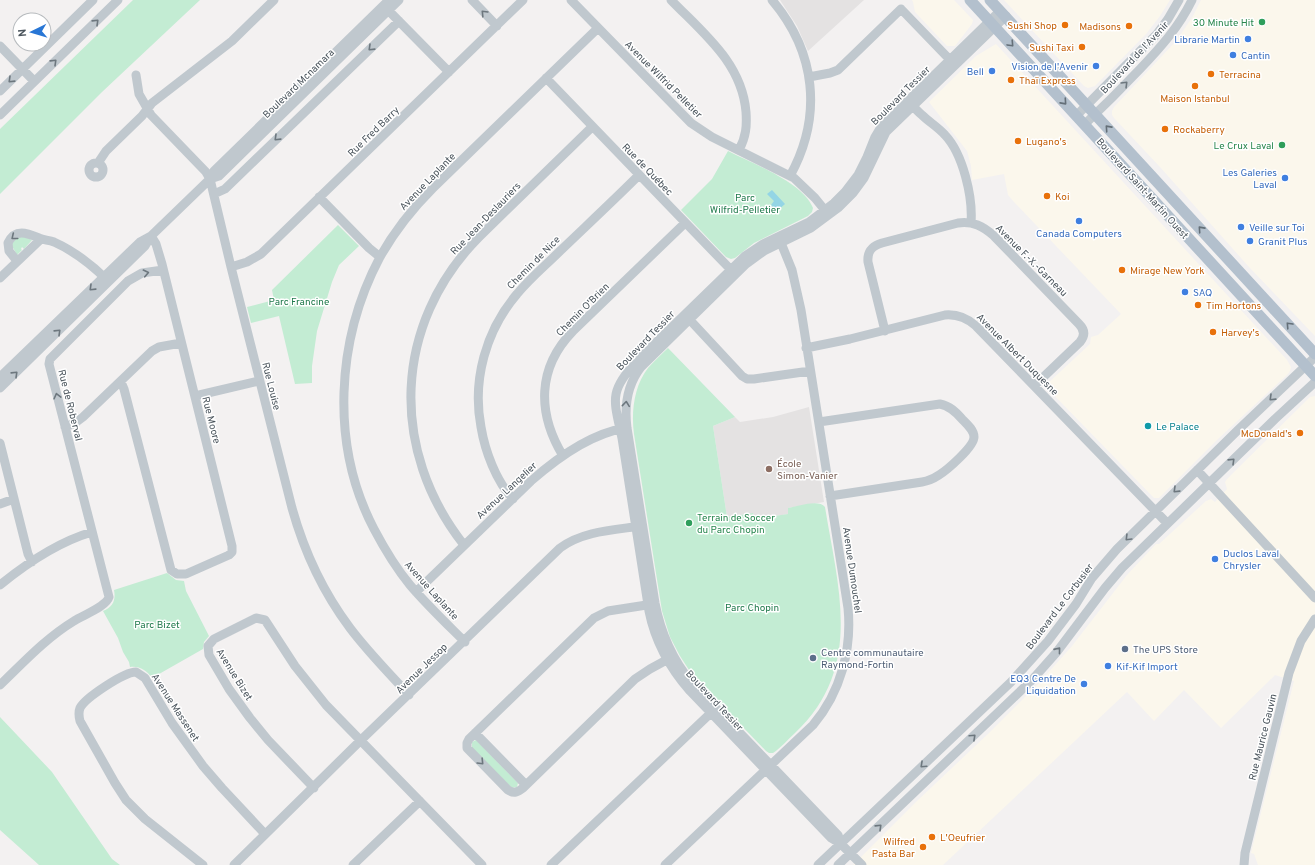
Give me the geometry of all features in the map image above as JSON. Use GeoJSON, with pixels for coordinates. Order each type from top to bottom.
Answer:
{"type":"FeatureCollection","features":[{"type":"Feature","properties":{"kind":"main road","name":"Boulevard Saint-Martin Ouest"},"geometry":{"type":"LineString","coordinates":[[970,0],[1315,376]]}},
{"type":"Feature","properties":{"kind":"main road","name":"Boulevard Saint-Martin Ouest"},"geometry":{"type":"LineString","coordinates":[[990,0],[1315,354]]}},
{"type":"Feature","properties":{"kind":"street"},"geometry":{"type":"LineString","coordinates":[[0,91],[93,0]]}},
{"type":"Feature","properties":{"kind":"street"},"geometry":{"type":"LineString","coordinates":[[0,115],[118,0]]}},
{"type":"Feature","properties":{"kind":"street"},"geometry":{"type":"LineString","coordinates":[[98,163],[106,151],[142,116],[153,102],[232,41],[274,0]]}},
{"type":"Feature","properties":{"kind":"street","name":"Boulevard Mcnamara"},"geometry":{"type":"LineString","coordinates":[[0,388],[106,280],[140,242],[151,236],[210,178],[219,176],[387,5],[400,0]]}},
{"type":"Feature","properties":{"kind":"street"},"geometry":{"type":"LineString","coordinates":[[472,0],[497,26]]}},
{"type":"Feature","properties":{"kind":"street","name":"Rue Fred Barry"},"geometry":{"type":"LineString","coordinates":[[231,267],[247,262],[261,254],[523,0]]}},
{"type":"Feature","properties":{"kind":"street","name":"Avenue Wilfrid Pelletier"},"geometry":{"type":"LineString","coordinates":[[571,0],[686,119],[706,133],[790,176],[801,184],[827,213]]}},
{"type":"Feature","properties":{"kind":"street"},"geometry":{"type":"LineString","coordinates":[[671,0],[722,53],[735,73],[743,95],[747,119],[746,134],[739,150]]}},
{"type":"Feature","properties":{"kind":"street"},"geometry":{"type":"LineString","coordinates":[[772,0],[784,15],[795,34],[804,57],[809,77],[811,102],[809,122],[800,154],[790,176]]}},
{"type":"Feature","properties":{"kind":"street","name":"Boulevard de l'Avenir"},"geometry":{"type":"LineString","coordinates":[[1081,120],[1087,106],[1157,34],[1179,0]]}},
{"type":"Feature","properties":{"kind":"street","name":"Boulevard de l'Avenir"},"geometry":{"type":"LineString","coordinates":[[1081,120],[1095,114],[1169,38],[1192,0]]}},
{"type":"Feature","properties":{"kind":"street"},"geometry":{"type":"LineString","coordinates":[[387,5],[399,21],[449,72]]}},
{"type":"Feature","properties":{"kind":"street"},"geometry":{"type":"LineString","coordinates":[[809,77],[838,70],[901,9],[953,63]]}},
{"type":"Feature","properties":{"kind":"street","name":"Boulevard Tessier"},"geometry":{"type":"LineString","coordinates":[[862,865],[841,844],[838,835],[768,768],[713,711],[692,683],[670,658],[654,630],[623,428],[615,411],[615,399],[618,387],[640,357],[733,272],[780,240],[844,202],[857,188],[870,166],[884,135],[910,103],[1003,14]]}},
{"type":"Feature","properties":{"kind":"street"},"geometry":{"type":"LineString","coordinates":[[214,194],[225,189],[399,21]]}},
{"type":"Feature","properties":{"kind":"street","name":"Avenue Laplante"},"geometry":{"type":"LineString","coordinates":[[465,642],[416,592],[395,565],[369,518],[353,472],[345,430],[345,383],[350,338],[360,303],[380,257],[400,226],[418,204],[598,28]]}},
{"type":"Feature","properties":{"kind":"street"},"geometry":{"type":"LineString","coordinates":[[0,46],[34,81]]}},
{"type":"Feature","properties":{"kind":"street","name":"Rue Louise"},"geometry":{"type":"LineString","coordinates":[[136,75],[139,94],[152,116],[205,170],[210,178],[294,517],[311,563],[329,596],[349,627],[363,645],[409,695]]}},
{"type":"Feature","properties":{"kind":"street","name":"Rue de Québec"},"geometry":{"type":"LineString","coordinates":[[546,78],[733,272]]}},
{"type":"Feature","properties":{"kind":"street"},"geometry":{"type":"LineString","coordinates":[[886,330],[869,264],[868,256],[870,250],[874,246],[882,243],[958,223],[972,223],[962,164],[956,150],[944,134],[910,103]]}},
{"type":"Feature","properties":{"kind":"street","name":"Rue Jean-Deslauriers"},"geometry":{"type":"LineString","coordinates":[[464,545],[449,525],[434,499],[425,478],[417,450],[412,420],[411,398],[413,368],[419,338],[435,297],[446,277],[459,259],[479,237],[592,127]]}},
{"type":"Feature","properties":{"kind":"street","name":"Chemin de Nice"},"geometry":{"type":"LineString","coordinates":[[513,499],[490,460],[479,417],[478,395],[480,373],[490,337],[500,317],[517,293],[639,175]]}},
{"type":"Feature","properties":{"kind":"street"},"geometry":{"type":"LineString","coordinates":[[319,197],[369,248],[380,257]]}},
{"type":"Feature","properties":{"kind":"street","name":"Chemin O'Brien"},"geometry":{"type":"LineString","coordinates":[[563,456],[549,428],[545,405],[547,376],[556,354],[573,331],[685,223]]}},
{"type":"Feature","properties":{"kind":"street","name":"Avenue F.-X.-Garneau"},"geometry":{"type":"LineString","coordinates":[[972,223],[982,226],[994,236],[1083,329],[1084,335],[1082,341],[1034,386]]}},
{"type":"Feature","properties":{"kind":"street"},"geometry":{"type":"LineString","coordinates":[[17,262],[9,251],[8,241],[18,233],[24,232],[41,239],[48,240],[70,250],[118,291]]}},
{"type":"Feature","properties":{"kind":"street","name":"Rue Moore"},"geometry":{"type":"LineString","coordinates":[[121,382],[171,570],[177,574],[184,575],[229,555],[232,550],[195,396],[157,246],[151,236]]}},
{"type":"Feature","properties":{"kind":"street"},"geometry":{"type":"LineString","coordinates":[[0,278],[41,239]]}},
{"type":"Feature","properties":{"kind":"street","name":"Avenue Dumouchel"},"geometry":{"type":"LineString","coordinates":[[665,865],[809,729],[821,715],[836,688],[845,661],[849,616],[819,422],[795,284],[790,263],[780,240]]}},
{"type":"Feature","properties":{"kind":"street","name":"Rue de Roberval"},"geometry":{"type":"LineString","coordinates":[[0,685],[52,636],[81,617],[106,604],[109,599],[109,593],[49,364],[50,359],[129,281],[138,275],[163,270]]}},
{"type":"Feature","properties":{"kind":"street","name":"Boulevard Tessier"},"geometry":{"type":"LineString","coordinates":[[623,428],[626,400],[630,387],[634,378],[645,362],[689,319],[733,272]]}},
{"type":"Feature","properties":{"kind":"street","name":"Boulevard Mcnamara"},"geometry":{"type":"LineString","coordinates":[[0,377],[106,280]]}},
{"type":"Feature","properties":{"kind":"street","name":"Avenue Albert Duquesne"},"geometry":{"type":"LineString","coordinates":[[806,348],[841,341],[944,315],[962,317],[976,326],[1167,523]]}},
{"type":"Feature","properties":{"kind":"street"},"geometry":{"type":"LineString","coordinates":[[689,319],[742,376],[747,379],[754,380],[810,371]]}},
{"type":"Feature","properties":{"kind":"street"},"geometry":{"type":"LineString","coordinates":[[65,427],[80,420],[154,350],[159,347],[181,343]]}},
{"type":"Feature","properties":{"kind":"street","name":"Boulevard Le Corbusier"},"geometry":{"type":"LineString","coordinates":[[818,865],[1022,670],[1058,628],[1101,568],[1117,549],[1315,357]]}},
{"type":"Feature","properties":{"kind":"street"},"geometry":{"type":"LineString","coordinates":[[195,396],[259,380]]}},
{"type":"Feature","properties":{"kind":"street"},"geometry":{"type":"LineString","coordinates":[[838,865],[1032,680],[1056,653],[1115,576],[1167,523],[1177,516],[1315,382]]}},
{"type":"Feature","properties":{"kind":"street"},"geometry":{"type":"LineString","coordinates":[[819,422],[940,404],[952,409],[970,428],[974,435],[973,443],[968,450],[942,473],[932,479],[922,482],[830,496]]}},
{"type":"Feature","properties":{"kind":"street","name":"Avenue Langelier"},"geometry":{"type":"LineString","coordinates":[[416,592],[538,475],[563,456],[588,442],[623,428]]}},
{"type":"Feature","properties":{"kind":"street"},"geometry":{"type":"LineString","coordinates":[[0,443],[28,554],[32,562]]}},
{"type":"Feature","properties":{"kind":"street"},"geometry":{"type":"LineString","coordinates":[[1197,470],[1315,598]]}},
{"type":"Feature","properties":{"kind":"street"},"geometry":{"type":"LineString","coordinates":[[0,504],[14,499]]}},
{"type":"Feature","properties":{"kind":"street","name":"Avenue Jessop"},"geometry":{"type":"LineString","coordinates":[[234,865],[314,788],[360,741],[465,642],[556,553],[568,543],[587,535],[639,526]]}},
{"type":"Feature","properties":{"kind":"street"},"geometry":{"type":"LineString","coordinates":[[0,585],[32,562],[65,542],[92,532]]}},
{"type":"Feature","properties":{"kind":"street"},"geometry":{"type":"LineString","coordinates":[[651,604],[608,611],[594,618],[475,732],[466,743],[468,748],[508,790],[511,792],[516,792],[526,785],[632,682],[650,669],[670,658]]}},
{"type":"Feature","properties":{"kind":"street","name":"Avenue Bizet"},"geometry":{"type":"LineString","coordinates":[[314,788],[268,740],[234,696],[209,655],[208,648],[212,640],[256,618],[265,620],[288,657],[311,687],[360,741]]}},
{"type":"Feature","properties":{"kind":"street","name":"Rue Maurice Gauvin"},"geometry":{"type":"LineString","coordinates":[[1244,865],[1245,853],[1289,672],[1301,641],[1315,619]]}},
{"type":"Feature","properties":{"kind":"street","name":"Avenue Massenet"},"geometry":{"type":"LineString","coordinates":[[203,865],[145,819],[126,800],[80,721],[79,711],[84,703],[124,675],[134,672],[143,676],[169,719],[192,752],[222,788],[265,834]]}},
{"type":"Feature","properties":{"kind":"street"},"geometry":{"type":"LineString","coordinates":[[550,865],[713,711]]}},
{"type":"Feature","properties":{"kind":"street"},"geometry":{"type":"LineString","coordinates":[[475,732],[526,785]]}},
{"type":"Feature","properties":{"kind":"street"},"geometry":{"type":"LineString","coordinates":[[360,741],[420,801],[476,863]]}},
{"type":"Feature","properties":{"kind":"street"},"geometry":{"type":"LineString","coordinates":[[353,865],[420,801]]}},
{"type":"Feature","properties":{"kind":"shaded area"},"geometry":{"type":"Polygon","coordinates":[[[780,0],[864,0],[808,51],[797,26],[780,0]]]}},
{"type":"Feature","properties":{"kind":"shaded area"},"geometry":{"type":"Polygon","coordinates":[[[912,0],[954,0],[973,20],[972,24],[955,46],[947,46],[915,12],[912,0]]]}},
{"type":"Feature","properties":{"kind":"shaded area"},"geometry":{"type":"Polygon","coordinates":[[[1004,0],[1170,0],[1146,34],[1095,86],[1088,88],[1084,86],[1004,0]]]}},
{"type":"Feature","properties":{"kind":"shaded area"},"geometry":{"type":"Polygon","coordinates":[[[1201,0],[1315,0],[1315,336],[1249,267],[1112,115],[1114,107],[1177,40],[1193,16],[1201,0]]]}},
{"type":"Feature","properties":{"kind":"shaded area"},"geometry":{"type":"Polygon","coordinates":[[[996,44],[1287,360],[1291,367],[1288,374],[1218,439],[1159,498],[1154,498],[1047,388],[1046,385],[1090,344],[1091,337],[1098,335],[1121,314],[1008,195],[1004,174],[972,180],[971,166],[967,151],[929,102],[976,56],[996,44]]]}},
{"type":"Feature","properties":{"kind":"shaded area"},"geometry":{"type":"Polygon","coordinates":[[[1315,396],[1315,865],[1258,865],[1254,854],[1251,853],[1294,681],[1275,675],[1221,728],[1184,690],[1154,721],[1127,692],[943,865],[853,865],[1039,683],[1072,646],[1127,575],[1156,544],[1159,544],[1206,501],[1211,499],[1215,502],[1227,489],[1225,482],[1227,479],[1310,397],[1315,396]]]}},
{"type":"Feature","properties":{"kind":"shaded area","name":"École Simon-Vanier"},"geometry":{"type":"Polygon","coordinates":[[[809,407],[824,502],[788,508],[789,514],[754,519],[753,513],[727,517],[713,426],[735,417],[740,422],[773,417],[809,407]]]}},
{"type":"Feature","properties":{"kind":"green space"},"geometry":{"type":"Polygon","coordinates":[[[133,0],[200,0],[102,92],[0,194],[0,129],[133,0]]]}},
{"type":"Feature","properties":{"kind":"green space","name":"Parc Wilfrid-Pelletier"},"geometry":{"type":"Polygon","coordinates":[[[728,151],[762,167],[788,182],[799,190],[813,208],[812,212],[808,216],[754,243],[735,258],[731,259],[726,257],[681,210],[712,179],[728,151]]]}},
{"type":"Feature","properties":{"kind":"green space","name":"Parc Francine"},"geometry":{"type":"Polygon","coordinates":[[[338,225],[359,246],[339,265],[332,282],[317,331],[312,366],[312,383],[295,384],[279,316],[251,323],[247,307],[274,300],[272,290],[338,225]]]}},
{"type":"Feature","properties":{"kind":"green space"},"geometry":{"type":"Polygon","coordinates":[[[20,235],[32,240],[24,249],[22,247],[22,250],[17,255],[11,244],[20,235]]]}},
{"type":"Feature","properties":{"kind":"green space","name":"Parc Chopin"},"geometry":{"type":"Polygon","coordinates":[[[668,348],[735,417],[713,426],[727,517],[753,513],[754,519],[788,514],[788,508],[813,503],[825,507],[836,567],[839,597],[841,626],[838,654],[831,682],[817,708],[795,733],[773,753],[766,751],[691,673],[670,637],[662,611],[634,434],[633,408],[639,383],[643,375],[650,365],[668,348]]]}},
{"type":"Feature","properties":{"kind":"green space","name":"Parc Bizet"},"geometry":{"type":"Polygon","coordinates":[[[167,573],[176,580],[184,581],[186,591],[209,636],[204,642],[203,649],[152,678],[142,669],[130,667],[118,638],[103,611],[113,603],[115,597],[114,590],[167,573]]]}},
{"type":"Feature","properties":{"kind":"green space"},"geometry":{"type":"Polygon","coordinates":[[[0,717],[52,772],[112,859],[120,865],[39,865],[0,830],[0,717]]]}},
{"type":"Feature","properties":{"kind":"green space"},"geometry":{"type":"Polygon","coordinates":[[[476,740],[518,783],[517,787],[512,788],[472,748],[472,742],[476,740]]]}},
{"type":"Feature","properties":{"kind":"water"},"geometry":{"type":"Polygon","coordinates":[[[772,190],[785,204],[777,211],[771,205],[774,201],[767,194],[772,190]]]}},
{"type":"Feature","properties":{"kind":"place","name":"30 Minute Hit"},"geometry":{"type":"Point","coordinates":[1262,22]}},
{"type":"Feature","properties":{"kind":"place","name":"Sushi Shop"},"geometry":{"type":"Point","coordinates":[1065,25]}},
{"type":"Feature","properties":{"kind":"place","name":"Madisons"},"geometry":{"type":"Point","coordinates":[1129,26]}},
{"type":"Feature","properties":{"kind":"place","name":"Librarie Martin"},"geometry":{"type":"Point","coordinates":[1248,39]}},
{"type":"Feature","properties":{"kind":"place","name":"Sushi Taxi"},"geometry":{"type":"Point","coordinates":[1082,47]}},
{"type":"Feature","properties":{"kind":"place","name":"Cantin"},"geometry":{"type":"Point","coordinates":[1233,55]}},
{"type":"Feature","properties":{"kind":"place","name":"Vision de l'Avenir"},"geometry":{"type":"Point","coordinates":[1096,66]}},
{"type":"Feature","properties":{"kind":"place","name":"Bell"},"geometry":{"type":"Point","coordinates":[992,71]}},
{"type":"Feature","properties":{"kind":"place","name":"Terracina"},"geometry":{"type":"Point","coordinates":[1211,74]}},
{"type":"Feature","properties":{"kind":"place","name":"Thaï Express"},"geometry":{"type":"Point","coordinates":[1011,80]}},
{"type":"Feature","properties":{"kind":"place","name":"Maison Istanbul"},"geometry":{"type":"Point","coordinates":[1195,86]}},
{"type":"Feature","properties":{"kind":"place","name":"Rockaberry"},"geometry":{"type":"Point","coordinates":[1165,129]}},
{"type":"Feature","properties":{"kind":"place","name":"Lugano's"},"geometry":{"type":"Point","coordinates":[1018,141]}},
{"type":"Feature","properties":{"kind":"place","name":"Le Crux Laval"},"geometry":{"type":"Point","coordinates":[1282,145]}},
{"type":"Feature","properties":{"kind":"place","name":"Les Galeries Laval"},"geometry":{"type":"Point","coordinates":[1285,178]}},
{"type":"Feature","properties":{"kind":"place","name":"Koi"},"geometry":{"type":"Point","coordinates":[1047,196]}},
{"type":"Feature","properties":{"kind":"place","name":"Canada Computers"},"geometry":{"type":"Point","coordinates":[1079,221]}},
{"type":"Feature","properties":{"kind":"place","name":"Veille sur Toi"},"geometry":{"type":"Point","coordinates":[1241,227]}},
{"type":"Feature","properties":{"kind":"place","name":"Granit Plus"},"geometry":{"type":"Point","coordinates":[1250,241]}},
{"type":"Feature","properties":{"kind":"place","name":"Mirage New York"},"geometry":{"type":"Point","coordinates":[1122,270]}},
{"type":"Feature","properties":{"kind":"place","name":"SAQ"},"geometry":{"type":"Point","coordinates":[1185,292]}},
{"type":"Feature","properties":{"kind":"place","name":"Tim Hortons"},"geometry":{"type":"Point","coordinates":[1198,305]}},
{"type":"Feature","properties":{"kind":"place","name":"Harvey's"},"geometry":{"type":"Point","coordinates":[1213,332]}},
{"type":"Feature","properties":{"kind":"place","name":"Le Palace"},"geometry":{"type":"Point","coordinates":[1148,426]}},
{"type":"Feature","properties":{"kind":"place","name":"McDonald's"},"geometry":{"type":"Point","coordinates":[1300,433]}},
{"type":"Feature","properties":{"kind":"place","name":"École Simon-Vanier"},"geometry":{"type":"Point","coordinates":[769,469]}},
{"type":"Feature","properties":{"kind":"place","name":"Terrain de Soccer du Parc Chopin"},"geometry":{"type":"Point","coordinates":[689,523]}},
{"type":"Feature","properties":{"kind":"place","name":"Duclos Laval Chrysler"},"geometry":{"type":"Point","coordinates":[1215,559]}},
{"type":"Feature","properties":{"kind":"place","name":"The UPS Store"},"geometry":{"type":"Point","coordinates":[1125,649]}},
{"type":"Feature","properties":{"kind":"place","name":"Centre communautaire Raymond-Fortin"},"geometry":{"type":"Point","coordinates":[813,658]}},
{"type":"Feature","properties":{"kind":"place","name":"Kif-Kif Import"},"geometry":{"type":"Point","coordinates":[1108,666]}},
{"type":"Feature","properties":{"kind":"place","name":"EQ3 Centre De Liquidation"},"geometry":{"type":"Point","coordinates":[1084,684]}},
{"type":"Feature","properties":{"kind":"place","name":"L'Oeufrier"},"geometry":{"type":"Point","coordinates":[932,837]}},
{"type":"Feature","properties":{"kind":"place","name":"Wilfred Pasta Bar"},"geometry":{"type":"Point","coordinates":[923,847]}}]}
